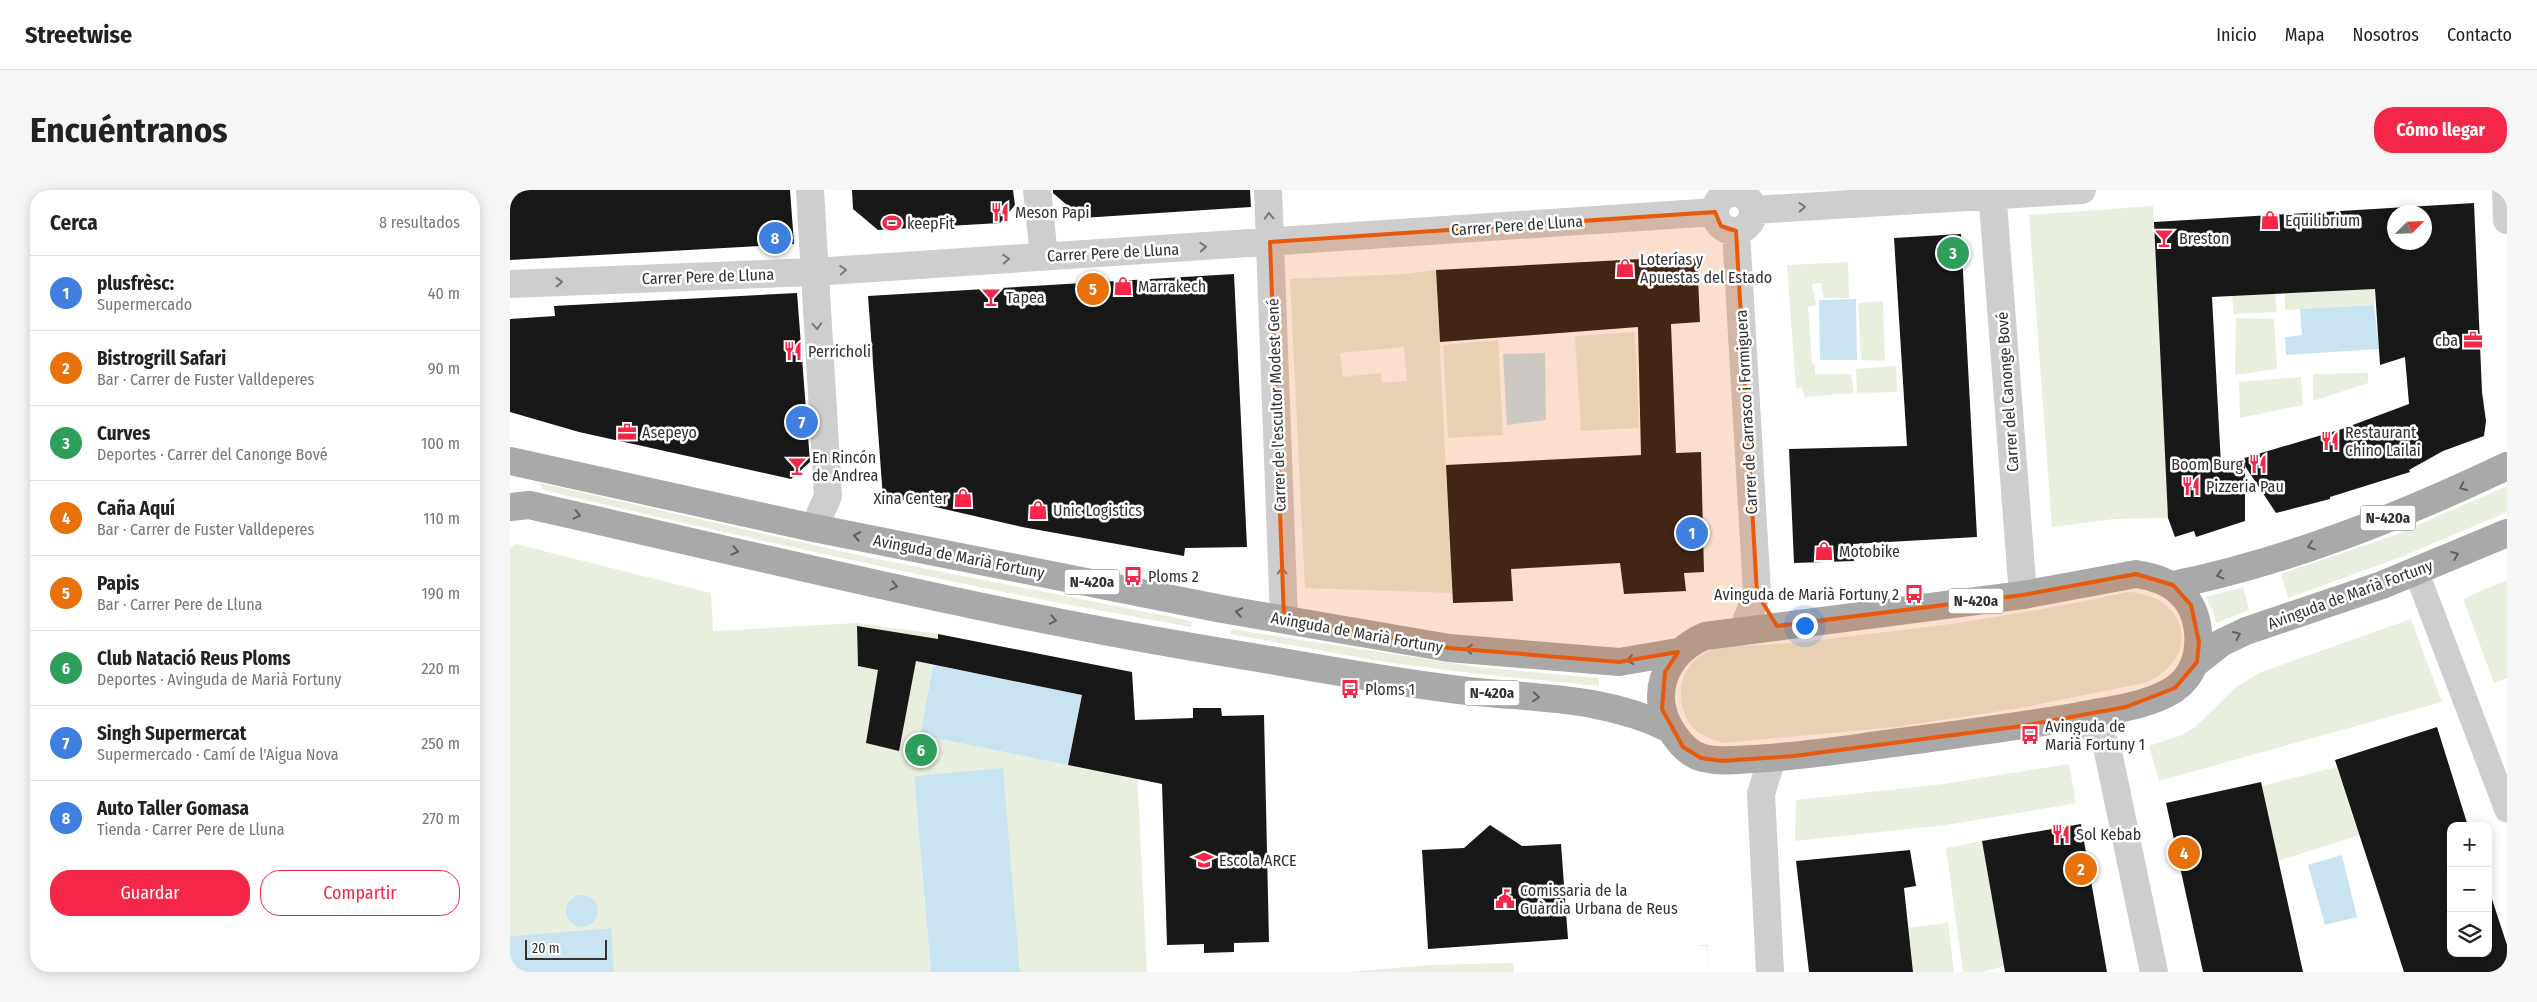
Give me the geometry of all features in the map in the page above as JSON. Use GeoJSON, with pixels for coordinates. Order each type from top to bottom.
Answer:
{"type":"FeatureCollection","features":[{"type":"Feature","properties":{"kind":"main road","name":"Avinguda de Marià Fortuny"},"geometry":{"type":"LineString","coordinates":[[510,461],[814,528],[1222,609],[1449,648],[1619,662],[1678,652]]}},
{"type":"Feature","properties":{"kind":"main road","name":"N-420a"},"geometry":{"type":"LineString","coordinates":[[2173,586],[2214,577],[2266,562],[2439,498],[2507,466]]}},
{"type":"Feature","properties":{"kind":"main road","name":"N-420a"},"geometry":{"type":"LineString","coordinates":[[520,506],[1077,625],[1366,676],[1460,690],[1591,702],[1643,715],[1670,728]]}},
{"type":"Feature","properties":{"kind":"main road","name":"Avinguda de Marià Fortuny"},"geometry":{"type":"LineString","coordinates":[[2197,662],[2221,643],[2246,631],[2382,585],[2507,533]]}},
{"type":"Feature","properties":{"kind":"main road","name":"N-420a"},"geometry":{"type":"LineString","coordinates":[[2136,574],[2156,577],[2173,586],[2191,605],[2197,620],[2199,642],[2197,662],[2175,688],[2162,696],[2126,707],[2022,726],[1772,758],[1734,760],[1701,758],[1684,747],[1670,728],[1662,709],[1661,693],[1665,672],[1678,652],[1688,643],[1705,636],[2023,595],[2136,574]]}},
{"type":"Feature","properties":{"kind":"street"},"geometry":{"type":"LineString","coordinates":[[810,190],[813,272],[828,496],[814,528]]}},
{"type":"Feature","properties":{"kind":"street"},"geometry":{"type":"LineString","coordinates":[[1037,190],[1044,256]]}},
{"type":"Feature","properties":{"kind":"street","name":"Carrer de l'escultor Modest Gené"},"geometry":{"type":"LineString","coordinates":[[1268,190],[1284,619]]}},
{"type":"Feature","properties":{"kind":"street"},"geometry":{"type":"LineString","coordinates":[[1753,210],[1992,193],[2082,190]]}},
{"type":"Feature","properties":{"kind":"street"},"geometry":{"type":"LineString","coordinates":[[2506,190],[2507,220]]}},
{"type":"Feature","properties":{"kind":"street"},"geometry":{"type":"LineString","coordinates":[[1733,191],[1746,196],[1751,202],[1753,210],[1750,223],[1736,231],[1721,226],[1715,217],[1721,197],[1733,191]]}},
{"type":"Feature","properties":{"kind":"street","name":"Carrer del Canonge Bové"},"geometry":{"type":"LineString","coordinates":[[1992,193],[2023,595]]}},
{"type":"Feature","properties":{"kind":"street","name":"Carrer Pere de Lluna"},"geometry":{"type":"LineString","coordinates":[[510,284],[813,272],[1715,212]]}},
{"type":"Feature","properties":{"kind":"street","name":"Carrer de Carrasco i Formiguera"},"geometry":{"type":"LineString","coordinates":[[1736,231],[1757,593],[1743,630]]}},
{"type":"Feature","properties":{"kind":"street"},"geometry":{"type":"LineString","coordinates":[[2416,571],[2507,810]]}},
{"type":"Feature","properties":{"kind":"street","name":"Carrer de Carrasco i Formiguera"},"geometry":{"type":"LineString","coordinates":[[1757,593],[1777,626]]}},
{"type":"Feature","properties":{"kind":"street"},"geometry":{"type":"LineString","coordinates":[[2107,747],[2126,707]]}},
{"type":"Feature","properties":{"kind":"street"},"geometry":{"type":"LineString","coordinates":[[2082,715],[2107,747],[2154,972]]}},
{"type":"Feature","properties":{"kind":"street"},"geometry":{"type":"LineString","coordinates":[[1770,972],[1761,794],[1772,758]]}},
{"type":"Feature","properties":{"kind":"street"},"geometry":{"type":"LineString","coordinates":[[1734,760],[1761,794]]}},
{"type":"Feature","properties":{"kind":"highlighted area"},"geometry":{"type":"Polygon","coordinates":[[[1715,212],[1721,226],[1736,231],[1757,593],[1777,626],[2023,595],[2136,574],[2173,585],[2191,605],[2199,642],[2197,662],[2175,688],[2126,707],[2022,726],[1794,756],[1722,761],[1701,758],[1683,747],[1662,709],[1665,672],[1678,652],[1619,662],[1449,648],[1284,619],[1270,242],[1715,212]]]}},
{"type":"Feature","properties":{"kind":"green space"},"geometry":{"type":"Polygon","coordinates":[[[2153,206],[2168,518],[2114,519],[2052,527],[2029,215],[2153,206]]]}},
{"type":"Feature","properties":{"kind":"green space"},"geometry":{"type":"Polygon","coordinates":[[[1848,262],[1849,298],[1824,298],[1821,283],[1812,284],[1816,305],[1808,307],[1812,363],[1815,364],[1815,374],[1851,374],[1854,393],[1805,397],[1801,387],[1796,388],[1787,265],[1848,262]]]}},
{"type":"Feature","properties":{"kind":"green space"},"geometry":{"type":"Polygon","coordinates":[[[1436,270],[1452,593],[1305,588],[1290,279],[1404,274],[1436,270]],[[1404,347],[1340,353],[1343,377],[1381,373],[1382,383],[1407,381],[1404,347]]]}},
{"type":"Feature","properties":{"kind":"green space"},"geometry":{"type":"Polygon","coordinates":[[[2375,289],[2374,305],[2285,310],[2285,293],[2375,289]]]}},
{"type":"Feature","properties":{"kind":"green space"},"geometry":{"type":"Polygon","coordinates":[[[2275,294],[2277,312],[2234,314],[2232,296],[2275,294]]]}},
{"type":"Feature","properties":{"kind":"green space"},"geometry":{"type":"Polygon","coordinates":[[[1883,301],[1885,361],[1861,360],[1858,303],[1883,301]]]}},
{"type":"Feature","properties":{"kind":"green space"},"geometry":{"type":"Polygon","coordinates":[[[2236,318],[2274,319],[2277,369],[2235,375],[2236,318]]]}},
{"type":"Feature","properties":{"kind":"green space"},"geometry":{"type":"Polygon","coordinates":[[[1635,332],[1639,428],[1581,431],[1575,336],[1635,332]]]}},
{"type":"Feature","properties":{"kind":"green space"},"geometry":{"type":"Polygon","coordinates":[[[1498,340],[1503,435],[1448,438],[1443,345],[1498,340]]]}},
{"type":"Feature","properties":{"kind":"green space"},"geometry":{"type":"Polygon","coordinates":[[[1896,366],[1897,392],[1857,393],[1856,369],[1896,366]]]}},
{"type":"Feature","properties":{"kind":"green space"},"geometry":{"type":"Polygon","coordinates":[[[2368,373],[2368,383],[2313,401],[2313,374],[2368,373]]]}},
{"type":"Feature","properties":{"kind":"green space"},"geometry":{"type":"Polygon","coordinates":[[[2301,377],[2303,405],[2240,418],[2239,382],[2301,377]]]}},
{"type":"Feature","properties":{"kind":"green space"},"geometry":{"type":"Polygon","coordinates":[[[540,483],[867,557],[1192,621],[1191,627],[1028,597],[785,546],[543,490],[540,483]]]}},
{"type":"Feature","properties":{"kind":"green space"},"geometry":{"type":"Polygon","coordinates":[[[2507,486],[2507,512],[2401,557],[2288,598],[2281,574],[2395,535],[2507,486]]]}},
{"type":"Feature","properties":{"kind":"green space"},"geometry":{"type":"Polygon","coordinates":[[[516,544],[711,593],[713,631],[857,623],[938,634],[920,735],[1137,779],[1147,972],[1020,972],[1003,769],[914,776],[931,972],[614,972],[610,928],[510,936],[510,548],[516,544]]]}},
{"type":"Feature","properties":{"kind":"green space"},"geometry":{"type":"Polygon","coordinates":[[[2507,580],[2507,678],[2494,683],[2463,599],[2507,580]]]}},
{"type":"Feature","properties":{"kind":"green space"},"geometry":{"type":"Polygon","coordinates":[[[2243,587],[2249,610],[2216,623],[2206,597],[2243,587]]]}},
{"type":"Feature","properties":{"kind":"green space"},"geometry":{"type":"Polygon","coordinates":[[[2128,592],[2149,596],[2165,604],[2176,616],[2181,630],[2181,645],[2175,660],[2163,673],[2144,683],[2020,708],[1896,727],[1724,743],[1698,732],[1685,717],[1681,690],[1686,673],[1696,659],[1704,653],[1719,647],[1801,642],[1927,627],[2028,612],[2128,592]]]}},
{"type":"Feature","properties":{"kind":"green space"},"geometry":{"type":"Polygon","coordinates":[[[2411,619],[2442,702],[2159,781],[2149,746],[2182,735],[2195,727],[2235,688],[2261,672],[2411,619]]]}},
{"type":"Feature","properties":{"kind":"green space"},"geometry":{"type":"Polygon","coordinates":[[[1232,629],[1477,667],[1599,678],[1599,686],[1478,674],[1385,662],[1230,634],[1232,629]]]}},
{"type":"Feature","properties":{"kind":"green space"},"geometry":{"type":"Polygon","coordinates":[[[2069,764],[2076,803],[1947,825],[1795,841],[1796,800],[1943,784],[2069,764]]]}},
{"type":"Feature","properties":{"kind":"green space"},"geometry":{"type":"Polygon","coordinates":[[[2337,767],[2359,835],[2278,861],[2261,786],[2337,767]]]}},
{"type":"Feature","properties":{"kind":"green space"},"geometry":{"type":"Polygon","coordinates":[[[1982,841],[2004,966],[1983,972],[1963,972],[1946,848],[1982,841]]]}},
{"type":"Feature","properties":{"kind":"green space"},"geometry":{"type":"Polygon","coordinates":[[[1948,923],[1954,972],[1913,972],[1908,928],[1948,923]]]}},
{"type":"Feature","properties":{"kind":"green space"},"geometry":{"type":"Polygon","coordinates":[[[1513,963],[1514,972],[1348,972],[1429,965],[1513,963]]]}},
{"type":"Feature","properties":{"kind":"water"},"geometry":{"type":"Polygon","coordinates":[[[1856,299],[1857,360],[1820,360],[1819,300],[1856,299]]]}},
{"type":"Feature","properties":{"kind":"water"},"geometry":{"type":"Polygon","coordinates":[[[2374,305],[2379,349],[2286,355],[2285,337],[2302,335],[2300,309],[2374,305]]]}},
{"type":"Feature","properties":{"kind":"water"},"geometry":{"type":"Polygon","coordinates":[[[1545,353],[1546,420],[1507,425],[1503,354],[1545,353]]]}},
{"type":"Feature","properties":{"kind":"water"},"geometry":{"type":"Polygon","coordinates":[[[933,665],[1082,695],[1068,765],[920,735],[933,665]]]}},
{"type":"Feature","properties":{"kind":"water"},"geometry":{"type":"Polygon","coordinates":[[[1003,768],[1020,972],[931,972],[914,776],[1003,768]]]}},
{"type":"Feature","properties":{"kind":"water"},"geometry":{"type":"Polygon","coordinates":[[[2342,855],[2357,917],[2325,925],[2308,865],[2342,855]]]}},
{"type":"Feature","properties":{"kind":"water"},"geometry":{"type":"Polygon","coordinates":[[[582,895],[588,896],[593,900],[597,905],[597,917],[593,922],[588,926],[582,927],[576,926],[571,922],[567,917],[566,911],[567,905],[571,900],[576,896],[582,895]]]}},
{"type":"Feature","properties":{"kind":"water"},"geometry":{"type":"Polygon","coordinates":[[[611,928],[614,972],[510,972],[510,936],[611,928]]]}},
{"type":"Feature","properties":{"kind":"building"},"geometry":{"type":"Polygon","coordinates":[[[510,190],[790,190],[794,244],[510,260],[510,190]]]}},
{"type":"Feature","properties":{"kind":"building"},"geometry":{"type":"Polygon","coordinates":[[[852,190],[1013,190],[1015,205],[1000,223],[878,230],[853,209],[852,190]]]}},
{"type":"Feature","properties":{"kind":"building"},"geometry":{"type":"Polygon","coordinates":[[[1053,190],[1250,190],[1251,207],[1082,218],[1053,193],[1053,190]]]}},
{"type":"Feature","properties":{"kind":"building"},"geometry":{"type":"Polygon","coordinates":[[[2474,203],[2482,392],[2486,421],[2484,436],[2443,451],[2409,470],[2410,472],[2330,497],[2330,499],[2276,513],[2245,466],[2245,521],[2196,537],[2194,531],[2175,537],[2168,518],[2154,222],[2387,208],[2387,250],[2432,250],[2432,205],[2474,203]],[[2375,289],[2212,297],[2221,465],[2342,429],[2409,404],[2405,357],[2380,365],[2375,289]]]}},
{"type":"Feature","properties":{"kind":"building"},"geometry":{"type":"Polygon","coordinates":[[[1961,234],[1977,537],[1853,544],[1854,561],[1794,563],[1789,449],[1907,446],[1894,238],[1961,234]]]}},
{"type":"Feature","properties":{"kind":"building"},"geometry":{"type":"Polygon","coordinates":[[[1697,256],[1700,322],[1671,324],[1676,453],[1701,452],[1704,572],[1684,573],[1686,591],[1624,594],[1620,563],[1511,569],[1513,601],[1453,603],[1446,465],[1641,455],[1638,327],[1440,342],[1436,270],[1697,256]]]}},
{"type":"Feature","properties":{"kind":"building"},"geometry":{"type":"Polygon","coordinates":[[[1234,274],[1247,547],[1185,548],[1184,556],[1022,527],[905,500],[883,498],[868,296],[1234,274]]]}},
{"type":"Feature","properties":{"kind":"building"},"geometry":{"type":"Polygon","coordinates":[[[797,293],[810,462],[791,479],[579,432],[510,412],[510,319],[555,316],[554,306],[797,293]]]}},
{"type":"Feature","properties":{"kind":"building","name":"Escola ARCE"},"geometry":{"type":"Polygon","coordinates":[[[857,626],[938,639],[938,634],[1132,672],[1135,720],[1193,718],[1193,708],[1221,708],[1222,716],[1264,715],[1269,942],[1234,943],[1234,952],[1204,953],[1204,944],[1167,945],[1162,784],[1068,765],[1082,695],[916,661],[899,751],[866,743],[878,670],[858,666],[857,626]]]}},
{"type":"Feature","properties":{"kind":"building"},"geometry":{"type":"Polygon","coordinates":[[[2437,727],[2467,822],[2447,822],[2447,957],[2492,957],[2492,899],[2507,945],[2507,972],[2404,972],[2335,760],[2437,727]]]}},
{"type":"Feature","properties":{"kind":"building"},"geometry":{"type":"Polygon","coordinates":[[[2261,782],[2303,972],[2203,972],[2166,803],[2261,782]]]}},
{"type":"Feature","properties":{"kind":"building"},"geometry":{"type":"Polygon","coordinates":[[[2081,824],[2107,972],[2005,972],[1982,841],[2081,824]]]}},
{"type":"Feature","properties":{"kind":"building"},"geometry":{"type":"Polygon","coordinates":[[[1490,825],[1522,846],[1561,844],[1568,939],[1428,949],[1422,850],[1464,848],[1490,825]]]}},
{"type":"Feature","properties":{"kind":"building"},"geometry":{"type":"Polygon","coordinates":[[[1910,850],[1916,886],[1904,888],[1913,972],[1809,972],[1796,861],[1910,850]]]}},
{"type":"Feature","properties":{"kind":"place","name":"Meson Papi"},"geometry":{"type":"Point","coordinates":[1000,212]}},
{"type":"Feature","properties":{"kind":"place","name":"Equilibrium"},"geometry":{"type":"Point","coordinates":[2270,220]}},
{"type":"Feature","properties":{"kind":"place","name":"keepFit"},"geometry":{"type":"Point","coordinates":[892,223]}},
{"type":"Feature","properties":{"kind":"place","name":"Auto Taller Gomasa"},"geometry":{"type":"Point","coordinates":[775,238]}},
{"type":"Feature","properties":{"kind":"place","name":"Breston"},"geometry":{"type":"Point","coordinates":[2164,238]}},
{"type":"Feature","properties":{"kind":"place","name":"Curves"},"geometry":{"type":"Point","coordinates":[1953,253]}},
{"type":"Feature","properties":{"kind":"place","name":"Loterías y Apuestas del Estado"},"geometry":{"type":"Point","coordinates":[1625,268]}},
{"type":"Feature","properties":{"kind":"place","name":"Marrakech"},"geometry":{"type":"Point","coordinates":[1123,286]}},
{"type":"Feature","properties":{"kind":"place","name":"Papis"},"geometry":{"type":"Point","coordinates":[1093,289]}},
{"type":"Feature","properties":{"kind":"place","name":"Tapea"},"geometry":{"type":"Point","coordinates":[991,297]}},
{"type":"Feature","properties":{"kind":"place","name":"cba"},"geometry":{"type":"Point","coordinates":[2473,340]}},
{"type":"Feature","properties":{"kind":"place","name":"Perricholi"},"geometry":{"type":"Point","coordinates":[793,351]}},
{"type":"Feature","properties":{"kind":"place","name":"Singh Supermercat"},"geometry":{"type":"Point","coordinates":[802,422]}},
{"type":"Feature","properties":{"kind":"place","name":"Asepeyo"},"geometry":{"type":"Point","coordinates":[627,432]}},
{"type":"Feature","properties":{"kind":"place","name":"Restaurant Chino Lailai"},"geometry":{"type":"Point","coordinates":[2330,441]}},
{"type":"Feature","properties":{"kind":"place","name":"Boom Burg"},"geometry":{"type":"Point","coordinates":[2258,464]}},
{"type":"Feature","properties":{"kind":"place","name":"En Rincón de Andrea"},"geometry":{"type":"Point","coordinates":[797,466]}},
{"type":"Feature","properties":{"kind":"place","name":"Pizzeria Pau"},"geometry":{"type":"Point","coordinates":[2191,486]}},
{"type":"Feature","properties":{"kind":"place","name":"Xina Center"},"geometry":{"type":"Point","coordinates":[963,498]}},
{"type":"Feature","properties":{"kind":"place","name":"Unic Logistics"},"geometry":{"type":"Point","coordinates":[1038,510]}},
{"type":"Feature","properties":{"kind":"place","name":"plusfrèsc:"},"geometry":{"type":"Point","coordinates":[1692,533]}},
{"type":"Feature","properties":{"kind":"place","name":"Motobike"},"geometry":{"type":"Point","coordinates":[1824,551]}},
{"type":"Feature","properties":{"kind":"place","name":"Ploms 2"},"geometry":{"type":"Point","coordinates":[1133,576]}},
{"type":"Feature","properties":{"kind":"place","name":"Avinguda de Marià Fortuny 2"},"geometry":{"type":"Point","coordinates":[1914,594]}},
{"type":"Feature","properties":{"kind":"place","name":"Ploms 1"},"geometry":{"type":"Point","coordinates":[1350,689]}},
{"type":"Feature","properties":{"kind":"place","name":"Avinguda de Marià Fortuny 1"},"geometry":{"type":"Point","coordinates":[2030,735]}},
{"type":"Feature","properties":{"kind":"place","name":"Club Natació Reus Ploms"},"geometry":{"type":"Point","coordinates":[921,750]}},
{"type":"Feature","properties":{"kind":"place","name":"Sol Kebab"},"geometry":{"type":"Point","coordinates":[2061,834]}},
{"type":"Feature","properties":{"kind":"place","name":"Caña Aquí"},"geometry":{"type":"Point","coordinates":[2184,853]}},
{"type":"Feature","properties":{"kind":"place","name":"Escola ARCE"},"geometry":{"type":"Point","coordinates":[1204,860]}},
{"type":"Feature","properties":{"kind":"place","name":"Bistrogrill Safari"},"geometry":{"type":"Point","coordinates":[2081,869]}},
{"type":"Feature","properties":{"kind":"place","name":"Comissaria de la Guàrdia Urbana de Reus"},"geometry":{"type":"Point","coordinates":[1505,899]}}]}
